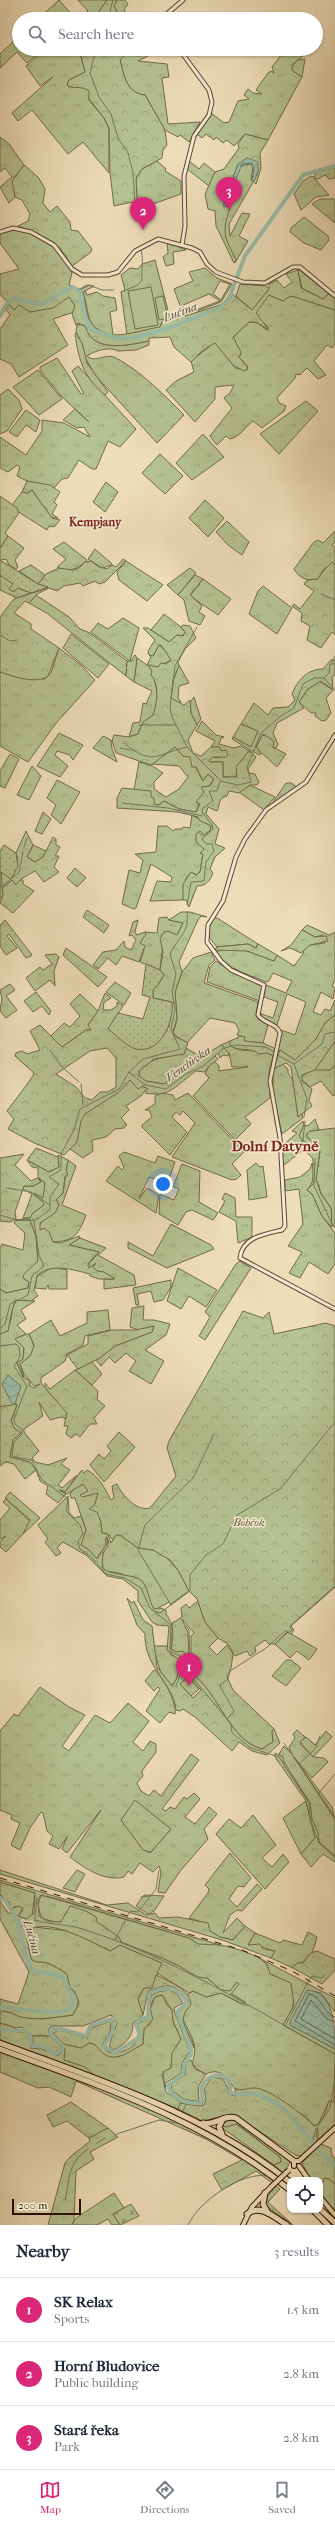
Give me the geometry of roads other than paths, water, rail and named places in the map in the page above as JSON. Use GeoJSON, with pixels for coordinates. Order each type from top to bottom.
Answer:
{"type":"FeatureCollection","features":[{"type":"Feature","properties":{"kind":"highway"},"geometry":{"type":"LineString","coordinates":[[0,2043],[104,2081],[207,2124],[231,2116],[238,2119],[295,2163]]}},
{"type":"Feature","properties":{"kind":"highway"},"geometry":{"type":"LineString","coordinates":[[0,2049],[167,2113],[234,2149],[287,2188]]}},
{"type":"Feature","properties":{"kind":"highway"},"geometry":{"type":"LineString","coordinates":[[193,2119],[228,2138]]}},
{"type":"Feature","properties":{"kind":"highway"},"geometry":{"type":"LineString","coordinates":[[223,2119],[219,2130],[287,2180]]}},
{"type":"Feature","properties":{"kind":"highway"},"geometry":{"type":"LineString","coordinates":[[265,2194],[263,2204],[269,2213]]}},
{"type":"Feature","properties":{"kind":"highway"},"geometry":{"type":"LineString","coordinates":[[247,2214],[257,2210],[269,2213],[287,2225]]}},
{"type":"Feature","properties":{"kind":"highway"},"geometry":{"type":"LineString","coordinates":[[318,2213],[327,2225]]}},
{"type":"Feature","properties":{"kind":"highway"},"geometry":{"type":"LineString","coordinates":[[320,2213],[335,2224]]}},
{"type":"Feature","properties":{"kind":"main road"},"geometry":{"type":"LineString","coordinates":[[243,2225],[247,2214],[271,2187],[295,2163],[335,2128]]}},
{"type":"Feature","properties":{"kind":"main road"},"geometry":{"type":"LineString","coordinates":[[295,2163],[307,2177]]}},
{"type":"Feature","properties":{"kind":"main road"},"geometry":{"type":"LineString","coordinates":[[323,2201],[335,2215]]}},
{"type":"Feature","properties":{"kind":"street"},"geometry":{"type":"LineString","coordinates":[[169,12],[183,0]]}},
{"type":"Feature","properties":{"kind":"street"},"geometry":{"type":"LineString","coordinates":[[182,245],[185,226],[184,176],[194,136],[209,115],[212,102],[209,90],[184,56]]}},
{"type":"Feature","properties":{"kind":"street"},"geometry":{"type":"LineString","coordinates":[[0,232],[13,228],[31,232],[54,245],[72,269],[82,275],[118,272],[135,251],[156,240],[198,250],[210,268],[227,277],[250,283],[268,282],[297,266],[335,296]]}},
{"type":"Feature","properties":{"kind":"street"},"geometry":{"type":"LineString","coordinates":[[335,735],[309,778],[301,786],[266,810],[245,839],[236,858],[223,901],[211,917],[206,936],[211,948],[225,966],[264,985],[265,990],[258,1015],[261,1020],[277,1027],[280,1033],[270,1081],[280,1138],[285,1226],[282,1230],[252,1239],[240,1258],[335,1309]]}},
{"type":"Feature","properties":{"kind":"water"},"geometry":{"type":"Polygon","coordinates":[[[247,158],[258,162],[258,172],[254,181],[252,179],[254,170],[252,163],[242,164],[225,207],[223,206],[238,164],[247,158]]]}},
{"type":"Feature","properties":{"kind":"water"},"geometry":{"type":"Polygon","coordinates":[[[8,1375],[21,1386],[15,1404],[11,1402],[2,1384],[8,1375]]]}},
{"type":"Feature","properties":{"kind":"water"},"geometry":{"type":"Polygon","coordinates":[[[307,1990],[316,1992],[323,1997],[332,2012],[335,2031],[335,2049],[290,2025],[290,2022],[307,1990]]]}},
{"type":"Feature","properties":{"kind":"waterway"},"geometry":{"type":"LineString","coordinates":[[110,12],[113,0]]}},
{"type":"Feature","properties":{"kind":"waterway"},"geometry":{"type":"LineString","coordinates":[[94,56],[90,73],[99,97],[111,114],[118,138],[128,153],[133,173],[135,203],[139,217]]}},
{"type":"Feature","properties":{"kind":"waterway","name":"Lučina"},"geometry":{"type":"LineString","coordinates":[[0,316],[9,300],[13,298],[37,304],[44,303],[72,287],[79,291],[87,324],[92,330],[121,339],[139,337],[174,326],[221,307],[229,298],[245,256],[303,175],[335,166]]}},
{"type":"Feature","properties":{"kind":"waterway"},"geometry":{"type":"LineString","coordinates":[[121,292],[138,285],[142,280],[141,250]]}},
{"type":"Feature","properties":{"kind":"waterway"},"geometry":{"type":"LineString","coordinates":[[79,291],[89,285],[102,290],[114,290]]}},
{"type":"Feature","properties":{"kind":"waterway"},"geometry":{"type":"LineString","coordinates":[[321,594],[335,600]]}},
{"type":"Feature","properties":{"kind":"waterway"},"geometry":{"type":"LineString","coordinates":[[197,627],[175,666],[170,707],[172,717],[187,747],[220,780]]}},
{"type":"Feature","properties":{"kind":"waterway"},"geometry":{"type":"LineString","coordinates":[[0,635],[10,641],[17,640]]}},
{"type":"Feature","properties":{"kind":"waterway"},"geometry":{"type":"LineString","coordinates":[[332,662],[335,656]]}},
{"type":"Feature","properties":{"kind":"waterway"},"geometry":{"type":"LineString","coordinates":[[187,905],[191,882],[204,881],[206,862],[214,851],[212,844],[206,844],[202,839],[213,829],[212,825],[202,812],[203,808],[213,801],[209,791],[217,791],[220,781],[238,785],[251,782],[247,767],[261,733],[281,716],[294,708],[303,684],[314,678],[324,678],[329,673],[330,664],[335,664]]}},
{"type":"Feature","properties":{"kind":"waterway"},"geometry":{"type":"LineString","coordinates":[[324,678],[335,691]]}},
{"type":"Feature","properties":{"kind":"waterway"},"geometry":{"type":"LineString","coordinates":[[139,725],[176,725]]}},
{"type":"Feature","properties":{"kind":"waterway"},"geometry":{"type":"LineString","coordinates":[[124,743],[142,755],[149,757],[155,757],[187,747]]}},
{"type":"Feature","properties":{"kind":"waterway"},"geometry":{"type":"LineString","coordinates":[[120,748],[131,750]]}},
{"type":"Feature","properties":{"kind":"waterway"},"geometry":{"type":"LineString","coordinates":[[122,803],[168,808],[202,816]]}},
{"type":"Feature","properties":{"kind":"waterway"},"geometry":{"type":"LineString","coordinates":[[199,833],[203,836]]}},
{"type":"Feature","properties":{"kind":"waterway"},"geometry":{"type":"LineString","coordinates":[[24,847],[27,838]]}},
{"type":"Feature","properties":{"kind":"waterway"},"geometry":{"type":"LineString","coordinates":[[0,888],[19,872],[23,852]]}},
{"type":"Feature","properties":{"kind":"waterway"},"geometry":{"type":"LineString","coordinates":[[129,1072],[143,1059],[180,1049],[171,1030],[175,1009],[172,992],[176,974],[170,954],[185,930],[187,925],[187,912]]}},
{"type":"Feature","properties":{"kind":"waterway","name":"Venclůvka"},"geometry":{"type":"LineString","coordinates":[[277,1055],[294,1064],[322,1044],[325,1034],[335,1032]]}},
{"type":"Feature","properties":{"kind":"waterway","name":"Venclůvka"},"geometry":{"type":"LineString","coordinates":[[0,1329],[5,1324],[10,1304],[28,1295],[32,1276],[44,1266],[39,1255],[34,1221],[50,1210],[50,1197],[59,1184],[49,1177],[61,1170],[61,1154],[74,1130],[80,1109],[119,1089],[129,1072],[145,1085],[166,1089],[186,1074],[203,1066],[224,1048],[236,1045],[266,1047],[274,1052]]}},
{"type":"Feature","properties":{"kind":"waterway"},"geometry":{"type":"LineString","coordinates":[[50,1050],[62,1067],[79,1082]]}},
{"type":"Feature","properties":{"kind":"waterway"},"geometry":{"type":"LineString","coordinates":[[294,1064],[307,1099],[304,1117]]}},
{"type":"Feature","properties":{"kind":"waterway"},"geometry":{"type":"LineString","coordinates":[[81,1084],[83,1105]]}},
{"type":"Feature","properties":{"kind":"waterway"},"geometry":{"type":"LineString","coordinates":[[305,1121],[303,1140],[313,1148]]}},
{"type":"Feature","properties":{"kind":"waterway"},"geometry":{"type":"LineString","coordinates":[[315,1159],[314,1186],[333,1226]]}},
{"type":"Feature","properties":{"kind":"waterway"},"geometry":{"type":"LineString","coordinates":[[7,1188],[31,1192],[50,1205]]}},
{"type":"Feature","properties":{"kind":"waterway"},"geometry":{"type":"LineString","coordinates":[[0,1215],[16,1220],[34,1220]]}},
{"type":"Feature","properties":{"kind":"waterway","name":"Venclůvka"},"geometry":{"type":"LineString","coordinates":[[0,1346],[16,1344],[19,1347],[20,1357],[14,1366],[27,1386],[14,1419],[15,1424],[22,1430],[22,1434],[14,1442],[12,1455],[14,1457],[32,1460],[41,1479],[68,1499],[66,1511],[80,1525],[83,1534],[78,1541],[80,1549],[91,1557],[106,1574],[125,1578],[141,1588],[150,1608],[171,1625],[170,1651],[180,1656],[182,1669],[192,1677],[231,1724],[232,1733],[251,1748],[279,1757],[309,1803],[310,1820],[319,1843],[335,1858]]}},
{"type":"Feature","properties":{"kind":"waterway"},"geometry":{"type":"LineString","coordinates":[[154,1611],[160,1613],[190,1591],[190,1575],[205,1556],[223,1544],[237,1515],[280,1489],[335,1422]]}},
{"type":"Feature","properties":{"kind":"waterway"},"geometry":{"type":"LineString","coordinates":[[171,1605],[138,1550],[145,1525],[193,1478],[214,1434]]}},
{"type":"Feature","properties":{"kind":"waterway","name":"Bobčok"},"geometry":{"type":"LineString","coordinates":[[221,1688],[220,1685],[228,1679],[230,1671],[266,1648],[285,1631],[292,1631],[290,1626],[335,1586]]}},
{"type":"Feature","properties":{"kind":"waterway"},"geometry":{"type":"LineString","coordinates":[[182,1666],[190,1660],[189,1630],[186,1626]]}},
{"type":"Feature","properties":{"kind":"waterway"},"geometry":{"type":"LineString","coordinates":[[176,1686],[182,1670]]}},
{"type":"Feature","properties":{"kind":"waterway","name":"Bobčok"},"geometry":{"type":"LineString","coordinates":[[221,1688],[234,1711],[227,1719]]}},
{"type":"Feature","properties":{"kind":"waterway"},"geometry":{"type":"LineString","coordinates":[[300,1763],[315,1749],[320,1736]]}},
{"type":"Feature","properties":{"kind":"waterway"},"geometry":{"type":"LineString","coordinates":[[284,1743],[335,1817]]}},
{"type":"Feature","properties":{"kind":"waterway"},"geometry":{"type":"LineString","coordinates":[[319,1793],[335,1774]]}},
{"type":"Feature","properties":{"kind":"waterway"},"geometry":{"type":"LineString","coordinates":[[115,1940],[130,1911],[138,1912],[156,1889],[159,1870]]}},
{"type":"Feature","properties":{"kind":"waterway"},"geometry":{"type":"LineString","coordinates":[[141,1897],[151,1896]]}},
{"type":"Feature","properties":{"kind":"waterway","name":"Lučina"},"geometry":{"type":"LineString","coordinates":[[0,1898],[5,1900],[17,1919],[25,1954],[32,1970],[55,1974],[62,1977],[66,1983],[73,2003],[69,2009],[59,2012],[32,2011],[0,2007]]}},
{"type":"Feature","properties":{"kind":"waterway"},"geometry":{"type":"LineString","coordinates":[[35,1919],[37,1898]]}},
{"type":"Feature","properties":{"kind":"waterway"},"geometry":{"type":"LineString","coordinates":[[20,1927],[35,1920],[76,1927],[147,1953],[243,2002],[335,2054]]}},
{"type":"Feature","properties":{"kind":"waterway"},"geometry":{"type":"LineString","coordinates":[[285,2026],[312,1976],[322,1978],[325,1975]]}},
{"type":"Feature","properties":{"kind":"waterway","name":"Lučina"},"geometry":{"type":"LineString","coordinates":[[0,2029],[12,2031],[24,2030],[30,2035],[31,2045],[44,2047],[55,2054],[62,2050],[63,2046],[50,2034],[53,2029],[61,2029],[86,2036],[91,2025],[113,2019],[113,2031],[104,2046],[115,2053],[137,2039],[140,2035],[136,2024],[139,2020],[148,2017],[149,1994],[160,1989],[171,1989],[176,1991],[187,2003],[177,2012],[191,2049],[191,2054],[184,2065],[183,2074],[168,2086],[170,2091],[181,2100],[191,2103],[201,2103],[203,2101],[201,2088],[205,2082],[215,2076],[224,2077],[230,2086],[230,2093],[258,2095],[281,2107],[325,2157],[335,2165]]}},
{"type":"Feature","properties":{"kind":"waterway"},"geometry":{"type":"LineString","coordinates":[[312,2144],[316,2129],[330,2108],[335,2078]]}},
{"type":"Feature","properties":{"kind":"waterway"},"geometry":{"type":"LineString","coordinates":[[182,2113],[187,2102]]}},
{"type":"Feature","properties":{"kind":"waterway"},"geometry":{"type":"LineString","coordinates":[[114,2135],[159,2120],[177,2123]]}},
{"type":"Feature","properties":{"kind":"waterway"},"geometry":{"type":"LineString","coordinates":[[96,2144],[105,2138]]}},
{"type":"Feature","properties":{"kind":"waterway"},"geometry":{"type":"LineString","coordinates":[[65,2200],[70,2172],[76,2160],[88,2149]]}},
{"type":"Feature","properties":{"kind":"waterway"},"geometry":{"type":"LineString","coordinates":[[188,2225],[193,2216],[201,2207],[222,2190],[246,2178],[267,2176]]}},
{"type":"Feature","properties":{"kind":"railway"},"geometry":{"type":"LineString","coordinates":[[0,1878],[242,1950],[292,1971],[335,1996]]}},
{"type":"Feature","properties":{"kind":"place","name":"Stará řeka"},"geometry":{"type":"Point","coordinates":[229,210]}},
{"type":"Feature","properties":{"kind":"place","name":"Horní Bludovice"},"geometry":{"type":"Point","coordinates":[143,230]}},
{"type":"Feature","properties":{"kind":"place","name":"SK Relax"},"geometry":{"type":"Point","coordinates":[189,1686]}},
{"type":"Feature","properties":{"kind":"district","name":"Kempjany"},"geometry":{"type":"Point","coordinates":[95,522]}},
{"type":"Feature","properties":{"kind":"district","name":"Dolní Datyně"},"geometry":{"type":"Point","coordinates":[275,1146]}}]}
